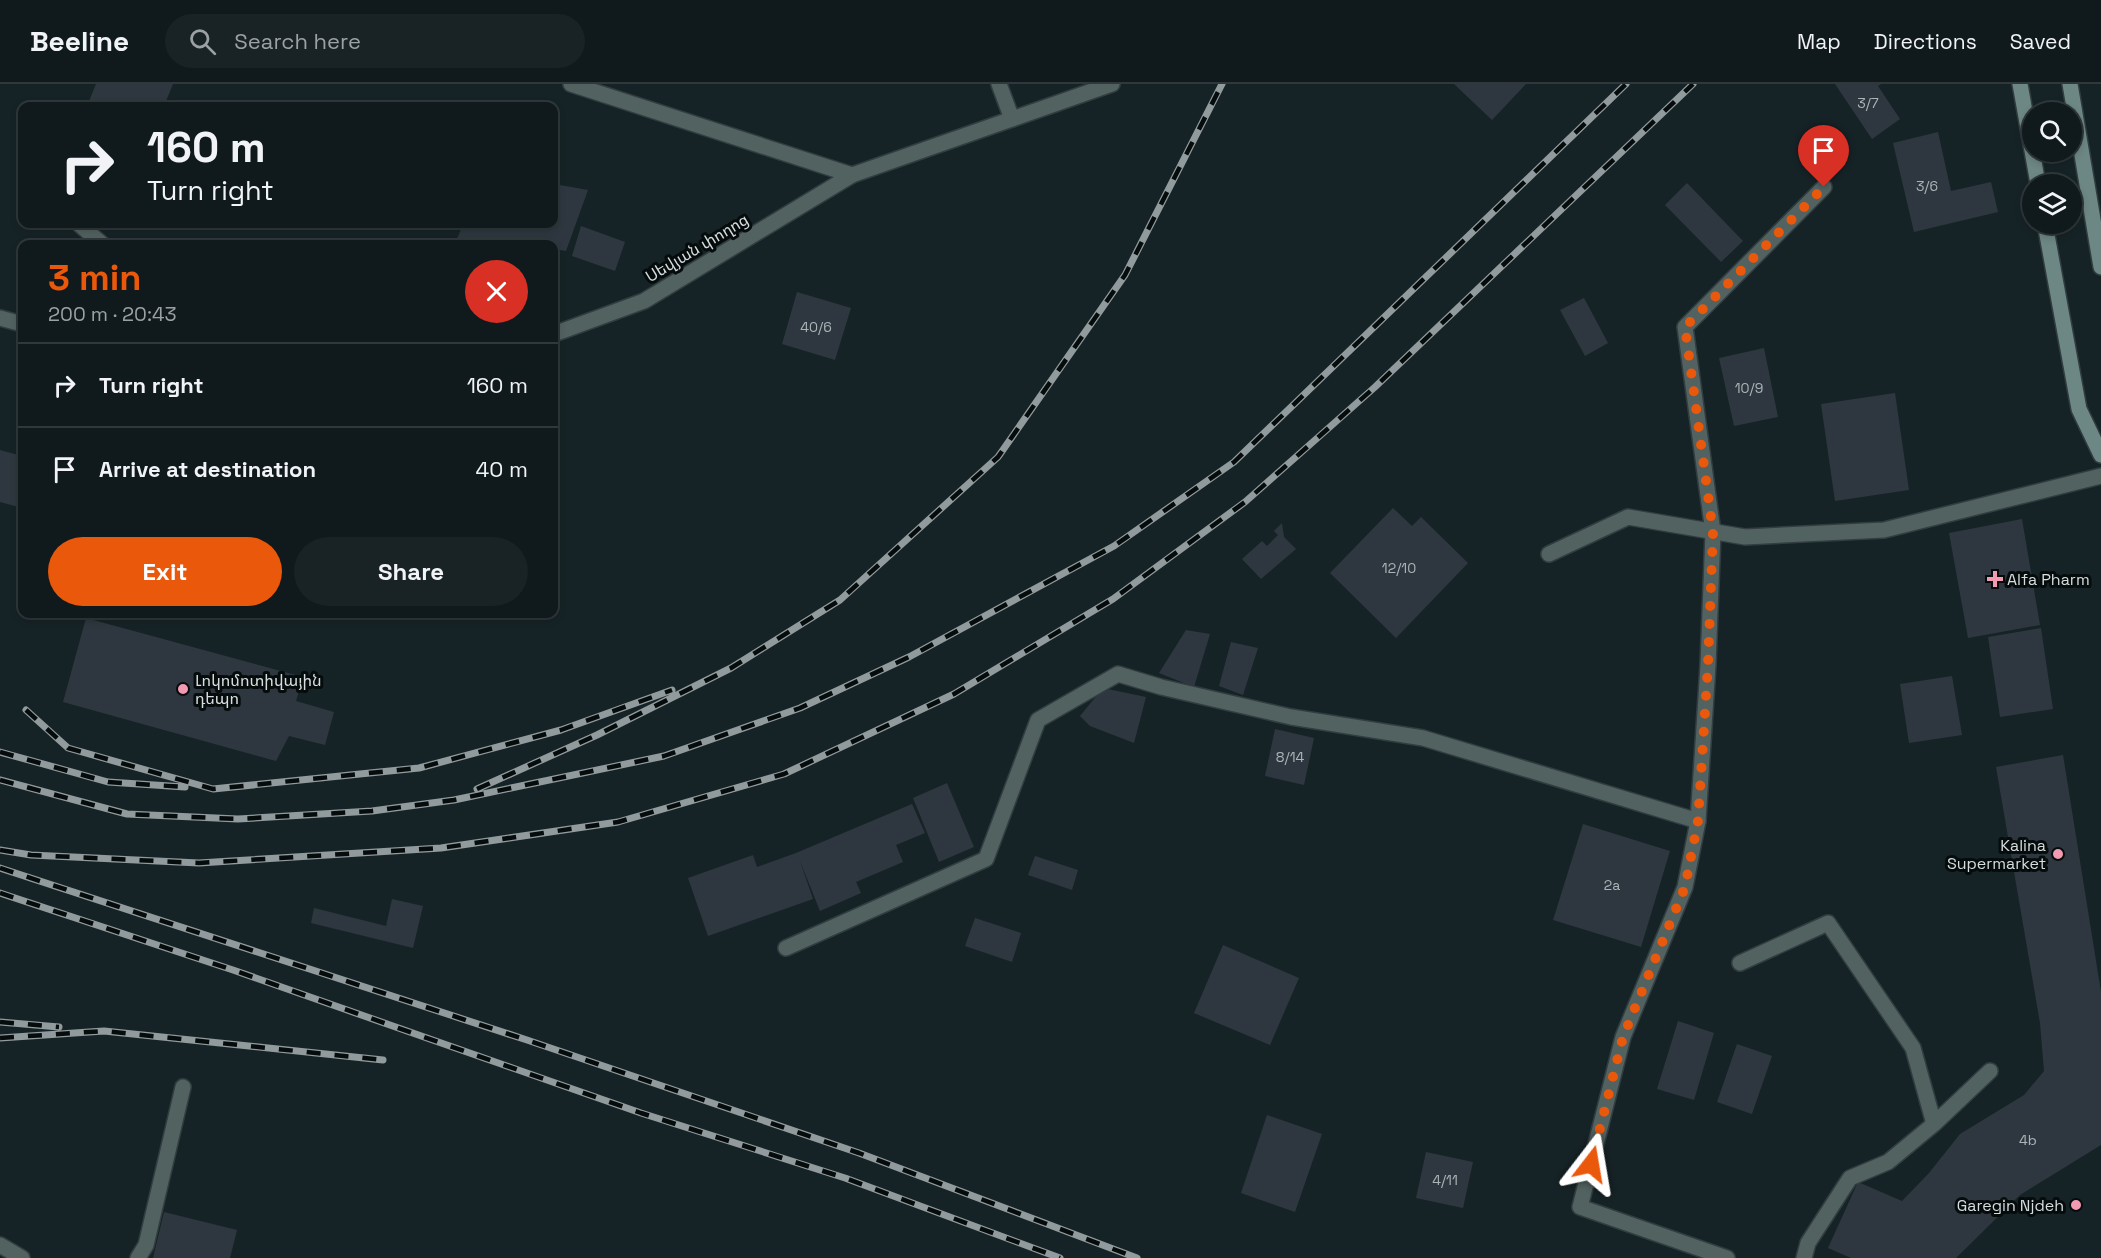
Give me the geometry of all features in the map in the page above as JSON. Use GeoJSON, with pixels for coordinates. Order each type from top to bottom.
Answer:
{"type":"FeatureCollection","features":[{"type":"Feature","properties":{"kind":"main road"},"geometry":{"type":"LineString","coordinates":[[2020,84],[2036,174]]}},
{"type":"Feature","properties":{"kind":"main road"},"geometry":{"type":"LineString","coordinates":[[2070,84],[2101,267]]}},
{"type":"Feature","properties":{"kind":"main road"},"geometry":{"type":"LineString","coordinates":[[2047,234],[2079,409],[2101,455]]}},
{"type":"Feature","properties":{"kind":"street"},"geometry":{"type":"LineString","coordinates":[[570,84],[852,175]]}},
{"type":"Feature","properties":{"kind":"street"},"geometry":{"type":"LineString","coordinates":[[999,84],[1012,119]]}},
{"type":"Feature","properties":{"kind":"street","name":"Սեվյան փողոց"},"geometry":{"type":"LineString","coordinates":[[558,332],[644,301],[852,175],[1112,84]]}},
{"type":"Feature","properties":{"kind":"street"},"geometry":{"type":"LineString","coordinates":[[1727,1258],[1580,1207],[1623,1037],[1685,887],[1698,821],[1708,665],[1713,532],[1685,327],[1824,187]]}},
{"type":"Feature","properties":{"kind":"street"},"geometry":{"type":"LineString","coordinates":[[84,228],[97,240]]}},
{"type":"Feature","properties":{"kind":"street"},"geometry":{"type":"LineString","coordinates":[[0,318],[18,323]]}},
{"type":"Feature","properties":{"kind":"street"},"geometry":{"type":"LineString","coordinates":[[1549,554],[1628,517],[1745,537],[1884,530],[2101,476]]}},
{"type":"Feature","properties":{"kind":"street"},"geometry":{"type":"LineString","coordinates":[[786,948],[986,859],[1038,720],[1118,674],[1161,687],[1292,717],[1422,738],[1698,821]]}},
{"type":"Feature","properties":{"kind":"street"},"geometry":{"type":"LineString","coordinates":[[1740,963],[1828,923],[1913,1048],[1934,1124]]}},
{"type":"Feature","properties":{"kind":"street"},"geometry":{"type":"LineString","coordinates":[[1803,1258],[1808,1243],[1850,1178],[1888,1162],[1934,1124],[1990,1071]]}},
{"type":"Feature","properties":{"kind":"street"},"geometry":{"type":"LineString","coordinates":[[138,1258],[146,1245],[183,1087]]}},
{"type":"Feature","properties":{"kind":"street"},"geometry":{"type":"LineString","coordinates":[[0,1245],[22,1258]]}},
{"type":"Feature","properties":{"kind":"building"},"geometry":{"type":"Polygon","coordinates":[[[96,84],[173,84],[166,102],[89,102],[96,84]]]}},
{"type":"Feature","properties":{"kind":"building"},"geometry":{"type":"Polygon","coordinates":[[[1454,84],[1526,84],[1492,120],[1454,84]]]}},
{"type":"Feature","properties":{"kind":"building"},"geometry":{"type":"Polygon","coordinates":[[[1835,84],[1881,84],[1878,86],[1900,119],[1872,139],[1835,84]]]}},
{"type":"Feature","properties":{"kind":"building"},"geometry":{"type":"Polygon","coordinates":[[[1938,132],[1951,191],[1991,182],[1998,212],[1914,232],[1893,143],[1938,132]]]}},
{"type":"Feature","properties":{"kind":"building"},"geometry":{"type":"Polygon","coordinates":[[[1687,183],[1743,241],[1721,262],[1665,205],[1687,183]]]}},
{"type":"Feature","properties":{"kind":"building"},"geometry":{"type":"Polygon","coordinates":[[[558,185],[588,190],[566,251],[558,250],[558,240],[457,240],[461,228],[558,228],[558,185]]]}},
{"type":"Feature","properties":{"kind":"building"},"geometry":{"type":"Polygon","coordinates":[[[581,226],[625,242],[615,271],[572,256],[581,226]]]}},
{"type":"Feature","properties":{"kind":"building"},"geometry":{"type":"Polygon","coordinates":[[[797,292],[851,308],[835,360],[782,344],[797,292]]]}},
{"type":"Feature","properties":{"kind":"building"},"geometry":{"type":"Polygon","coordinates":[[[1584,298],[1608,343],[1585,356],[1560,310],[1584,298]]]}},
{"type":"Feature","properties":{"kind":"building"},"geometry":{"type":"Polygon","coordinates":[[[1764,348],[1778,417],[1734,426],[1719,358],[1764,348]]]}},
{"type":"Feature","properties":{"kind":"building"},"geometry":{"type":"Polygon","coordinates":[[[1895,393],[1909,490],[1835,501],[1821,404],[1895,393]]]}},
{"type":"Feature","properties":{"kind":"building"},"geometry":{"type":"Polygon","coordinates":[[[0,450],[18,455],[18,507],[0,502],[0,450]]]}},
{"type":"Feature","properties":{"kind":"building"},"geometry":{"type":"Polygon","coordinates":[[[1393,508],[1412,526],[1421,517],[1468,563],[1396,638],[1330,573],[1393,508]]]}},
{"type":"Feature","properties":{"kind":"building","name":"Alfa Pharm"},"geometry":{"type":"Polygon","coordinates":[[[2022,519],[2040,625],[1968,638],[1949,533],[2022,519]]]}},
{"type":"Feature","properties":{"kind":"building"},"geometry":{"type":"Polygon","coordinates":[[[1282,523],[1284,537],[1296,549],[1261,579],[1242,559],[1262,541],[1267,546],[1278,535],[1274,531],[1282,523]]]}},
{"type":"Feature","properties":{"kind":"building","name":"Լոկոմոտիվային դեպո"},"geometry":{"type":"Polygon","coordinates":[[[86,618],[303,677],[296,701],[334,712],[325,745],[289,736],[276,761],[63,702],[86,618]]]}},
{"type":"Feature","properties":{"kind":"building"},"geometry":{"type":"Polygon","coordinates":[[[2041,628],[2053,709],[2000,717],[1988,637],[2041,628]]]}},
{"type":"Feature","properties":{"kind":"building"},"geometry":{"type":"Polygon","coordinates":[[[1186,630],[1210,634],[1194,687],[1159,673],[1186,630]]]}},
{"type":"Feature","properties":{"kind":"building"},"geometry":{"type":"Polygon","coordinates":[[[1231,642],[1258,648],[1243,695],[1219,686],[1231,642]]]}},
{"type":"Feature","properties":{"kind":"building"},"geometry":{"type":"Polygon","coordinates":[[[1952,676],[1962,735],[1909,743],[1900,684],[1952,676]]]}},
{"type":"Feature","properties":{"kind":"building"},"geometry":{"type":"Polygon","coordinates":[[[1103,688],[1146,697],[1134,743],[1090,726],[1080,716],[1103,688]]]}},
{"type":"Feature","properties":{"kind":"building"},"geometry":{"type":"Polygon","coordinates":[[[1275,729],[1314,738],[1304,785],[1265,776],[1275,729]]]}},
{"type":"Feature","properties":{"kind":"building"},"geometry":{"type":"Polygon","coordinates":[[[2063,755],[2101,992],[2101,1145],[2020,1195],[1956,1258],[1851,1258],[1828,1248],[1858,1182],[1902,1201],[1929,1173],[1960,1134],[2024,1095],[2044,1071],[2040,1023],[1996,767],[2063,755]]]}},
{"type":"Feature","properties":{"kind":"building"},"geometry":{"type":"Polygon","coordinates":[[[947,783],[974,847],[939,862],[913,798],[947,783]]]}},
{"type":"Feature","properties":{"kind":"building"},"geometry":{"type":"Polygon","coordinates":[[[912,804],[925,833],[896,845],[903,862],[856,882],[861,893],[820,911],[800,861],[813,899],[708,936],[688,878],[753,855],[757,867],[912,804]]]}},
{"type":"Feature","properties":{"kind":"building"},"geometry":{"type":"Polygon","coordinates":[[[1583,824],[1670,851],[1641,947],[1553,920],[1583,824]]]}},
{"type":"Feature","properties":{"kind":"building"},"geometry":{"type":"Polygon","coordinates":[[[1035,856],[1078,870],[1072,890],[1028,875],[1035,856]]]}},
{"type":"Feature","properties":{"kind":"building"},"geometry":{"type":"Polygon","coordinates":[[[392,899],[423,906],[413,948],[311,923],[314,908],[386,926],[392,899]]]}},
{"type":"Feature","properties":{"kind":"building"},"geometry":{"type":"Polygon","coordinates":[[[975,918],[1021,933],[1012,962],[965,946],[975,918]]]}},
{"type":"Feature","properties":{"kind":"building"},"geometry":{"type":"Polygon","coordinates":[[[1223,945],[1299,978],[1270,1045],[1194,1013],[1223,945]]]}},
{"type":"Feature","properties":{"kind":"building"},"geometry":{"type":"Polygon","coordinates":[[[1678,1021],[1714,1033],[1694,1100],[1657,1089],[1678,1021]]]}},
{"type":"Feature","properties":{"kind":"building"},"geometry":{"type":"Polygon","coordinates":[[[1737,1044],[1772,1056],[1752,1114],[1717,1102],[1737,1044]]]}},
{"type":"Feature","properties":{"kind":"building"},"geometry":{"type":"Polygon","coordinates":[[[1267,1115],[1322,1134],[1295,1212],[1241,1193],[1267,1115]]]}},
{"type":"Feature","properties":{"kind":"building"},"geometry":{"type":"Polygon","coordinates":[[[1426,1152],[1473,1162],[1463,1208],[1416,1198],[1426,1152]]]}},
{"type":"Feature","properties":{"kind":"building"},"geometry":{"type":"Polygon","coordinates":[[[164,1212],[237,1230],[230,1258],[153,1258],[164,1212]]]}},
{"type":"Feature","properties":{"kind":"railway"},"geometry":{"type":"LineString","coordinates":[[477,789],[597,735],[731,668],[840,600],[998,457],[1125,275],[1222,84]]}},
{"type":"Feature","properties":{"kind":"railway"},"geometry":{"type":"LineString","coordinates":[[0,780],[127,814],[238,819],[372,811],[454,800],[664,756],[800,708],[909,657],[1114,546],[1234,462],[1626,84]]}},
{"type":"Feature","properties":{"kind":"railway"},"geometry":{"type":"LineString","coordinates":[[0,850],[31,855],[199,863],[441,848],[618,822],[784,774],[954,694],[1113,599],[1245,502],[1375,387],[1693,84]]}},
{"type":"Feature","properties":{"kind":"railway"},"geometry":{"type":"LineString","coordinates":[[26,710],[68,748],[213,789],[419,768],[561,730],[672,690]]}},
{"type":"Feature","properties":{"kind":"railway"},"geometry":{"type":"LineString","coordinates":[[0,752],[108,782],[185,787]]}},
{"type":"Feature","properties":{"kind":"railway"},"geometry":{"type":"LineString","coordinates":[[0,868],[527,1040],[859,1153],[1137,1258]]}},
{"type":"Feature","properties":{"kind":"railway"},"geometry":{"type":"LineString","coordinates":[[0,893],[233,970],[641,1113],[845,1178],[1060,1258]]}},
{"type":"Feature","properties":{"kind":"railway"},"geometry":{"type":"LineString","coordinates":[[0,1022],[59,1027]]}},
{"type":"Feature","properties":{"kind":"railway"},"geometry":{"type":"LineString","coordinates":[[0,1038],[104,1031],[383,1060]]}},
{"type":"Feature","properties":{"kind":"place","name":"Alfa Pharm"},"geometry":{"type":"Point","coordinates":[1995,579]}},
{"type":"Feature","properties":{"kind":"place","name":"Լոկոմոտիվային դեպո"},"geometry":{"type":"Point","coordinates":[183,689]}},
{"type":"Feature","properties":{"kind":"place","name":"Kalina Supermarket"},"geometry":{"type":"Point","coordinates":[2058,854]}},
{"type":"Feature","properties":{"kind":"place","name":"Garegin Njdeh"},"geometry":{"type":"Point","coordinates":[2076,1205]}},
{"type":"Feature","properties":{"kind":"route"},"geometry":{"type":"LineString","coordinates":[[1591,1164],[1623,1037],[1685,887],[1698,821],[1708,665],[1713,532],[1685,327],[1824,187]]}}]}
